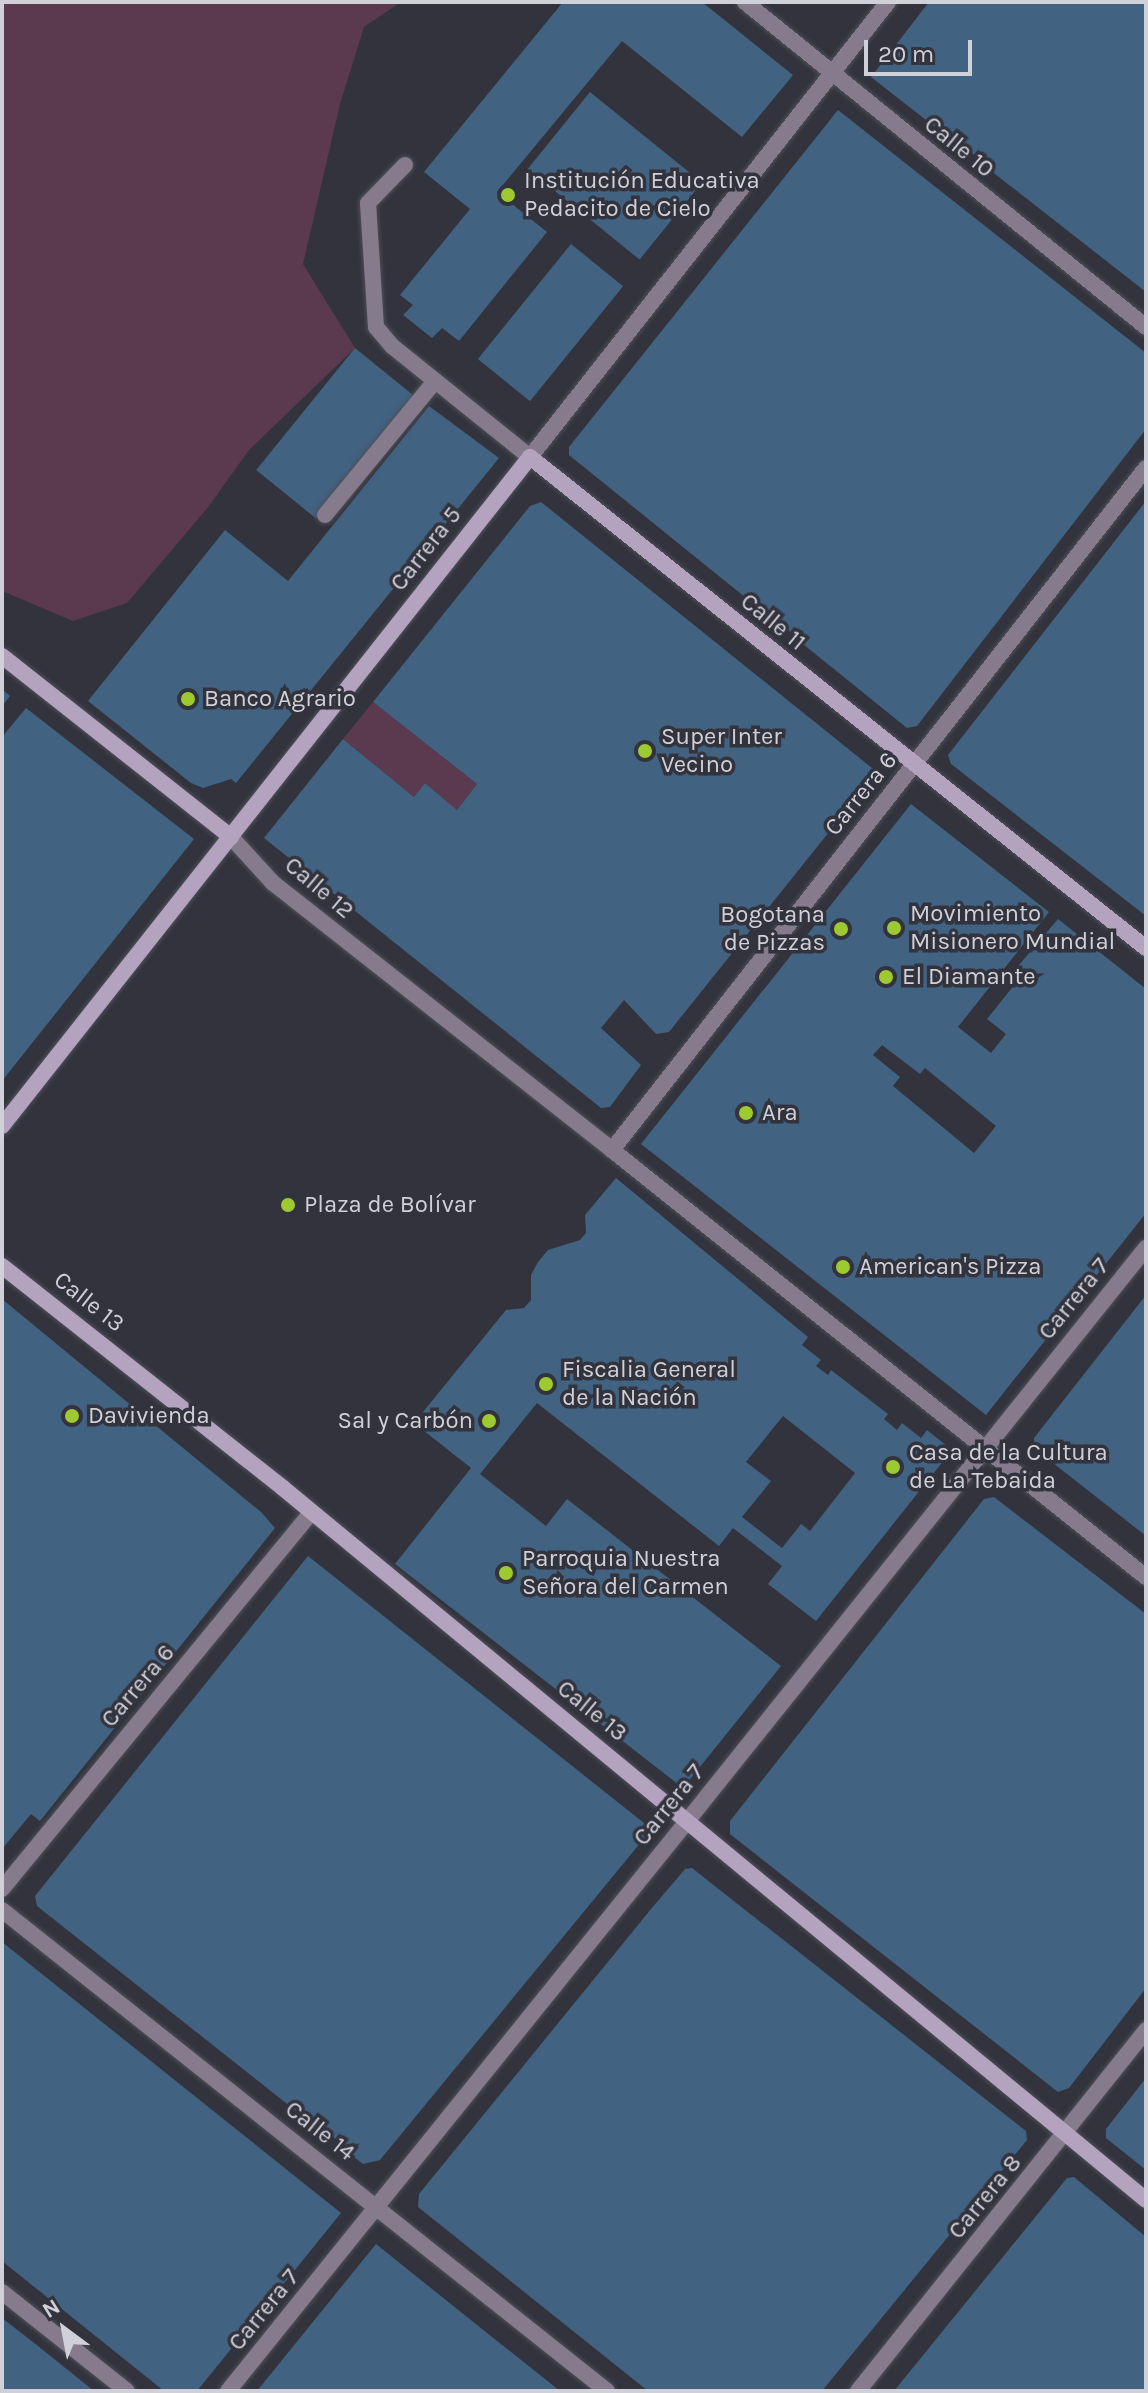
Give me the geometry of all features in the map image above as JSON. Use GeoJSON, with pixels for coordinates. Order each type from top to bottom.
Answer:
{"type":"FeatureCollection","features":[{"type":"Feature","properties":{"kind":"main road","name":"Calle 11"},"geometry":{"type":"LineString","coordinates":[[530,457],[1146,948]]}},
{"type":"Feature","properties":{"kind":"main road","name":"Carrera 5"},"geometry":{"type":"LineString","coordinates":[[2,1126],[530,457]]}},
{"type":"Feature","properties":{"kind":"main road","name":"Calle 12"},"geometry":{"type":"LineString","coordinates":[[2,656],[231,837]]}},
{"type":"Feature","properties":{"kind":"main road","name":"Calle 13"},"geometry":{"type":"LineString","coordinates":[[2,1266],[688,1820],[1146,2200]]}},
{"type":"Feature","properties":{"kind":"street","name":"Calle 10"},"geometry":{"type":"LineString","coordinates":[[745,2],[830,75],[1146,327]]}},
{"type":"Feature","properties":{"kind":"street","name":"Carrera 5"},"geometry":{"type":"LineString","coordinates":[[530,457],[888,2]]}},
{"type":"Feature","properties":{"kind":"street","name":"Calle 11"},"geometry":{"type":"LineString","coordinates":[[405,165],[368,203],[376,327],[435,381],[530,457]]}},
{"type":"Feature","properties":{"kind":"street"},"geometry":{"type":"LineString","coordinates":[[325,515],[435,381]]}},
{"type":"Feature","properties":{"kind":"street","name":"Carrera 6"},"geometry":{"type":"LineString","coordinates":[[612,1150],[1146,468]]}},
{"type":"Feature","properties":{"kind":"street","name":"Calle 12"},"geometry":{"type":"LineString","coordinates":[[231,837],[273,883],[1146,1577]]}},
{"type":"Feature","properties":{"kind":"street","name":"Carrera 7"},"geometry":{"type":"LineString","coordinates":[[228,2391],[1146,1248]]}},
{"type":"Feature","properties":{"kind":"street","name":"Carrera 6"},"geometry":{"type":"LineString","coordinates":[[2,1889],[310,1514]]}},
{"type":"Feature","properties":{"kind":"street","name":"Calle 14"},"geometry":{"type":"LineString","coordinates":[[2,1910],[607,2391]]}},
{"type":"Feature","properties":{"kind":"street","name":"Carrera 8"},"geometry":{"type":"LineString","coordinates":[[858,2391],[1146,2030]]}},
{"type":"Feature","properties":{"kind":"street"},"geometry":{"type":"LineString","coordinates":[[2,2292],[127,2391]]}},
{"type":"Feature","properties":{"kind":"shaded area"},"geometry":{"type":"Polygon","coordinates":[[[2,2],[401,2],[364,27],[340,104],[303,264],[355,348],[249,450],[209,506],[127,603],[73,621],[2,591],[2,2]]]}},
{"type":"Feature","properties":{"kind":"shaded area"},"geometry":{"type":"Polygon","coordinates":[[[373,702],[477,784],[457,810],[425,783],[414,797],[343,739],[373,702]]]}},
{"type":"Feature","properties":{"kind":"building"},"geometry":{"type":"Polygon","coordinates":[[[563,2],[702,2],[793,75],[742,137],[622,41],[497,192],[547,232],[459,341],[442,328],[432,338],[403,315],[413,305],[400,295],[470,209],[424,172],[563,2]]]}},
{"type":"Feature","properties":{"kind":"building"},"geometry":{"type":"Polygon","coordinates":[[[929,2],[1146,2],[1146,292],[871,77],[929,2]]]}},
{"type":"Feature","properties":{"kind":"building"},"geometry":{"type":"Polygon","coordinates":[[[590,92],[702,183],[640,260],[528,169],[590,92]]]}},
{"type":"Feature","properties":{"kind":"building"},"geometry":{"type":"Polygon","coordinates":[[[838,110],[1146,353],[1146,429],[917,726],[907,728],[569,455],[569,447],[838,110]]]}},
{"type":"Feature","properties":{"kind":"building"},"geometry":{"type":"Polygon","coordinates":[[[571,244],[623,286],[530,401],[478,359],[571,244]]]}},
{"type":"Feature","properties":{"kind":"building"},"geometry":{"type":"Polygon","coordinates":[[[355,348],[415,396],[316,518],[256,470],[355,348]]]}},
{"type":"Feature","properties":{"kind":"building"},"geometry":{"type":"Polygon","coordinates":[[[429,406],[499,458],[236,783],[231,779],[203,788],[191,783],[88,701],[225,530],[288,581],[429,406]]]}},
{"type":"Feature","properties":{"kind":"building"},"geometry":{"type":"Polygon","coordinates":[[[1146,501],[1146,916],[951,764],[948,755],[1146,501]]]}},
{"type":"Feature","properties":{"kind":"building"},"geometry":{"type":"Polygon","coordinates":[[[541,502],[877,772],[669,1032],[656,1034],[624,1000],[601,1028],[641,1065],[610,1107],[601,1108],[264,838],[343,739],[414,797],[425,783],[457,810],[477,784],[373,702],[530,506],[541,502]]]}},
{"type":"Feature","properties":{"kind":"building"},"geometry":{"type":"Polygon","coordinates":[[[2,689],[10,696],[2,706],[2,689]]]}},
{"type":"Feature","properties":{"kind":"building"},"geometry":{"type":"Polygon","coordinates":[[[26,708],[194,839],[2,1081],[2,737],[26,708]]]}},
{"type":"Feature","properties":{"kind":"building"},"geometry":{"type":"Polygon","coordinates":[[[911,804],[1049,912],[958,1027],[991,1053],[1006,1034],[987,1019],[1015,984],[1008,978],[1058,919],[1146,989],[1146,1213],[986,1415],[641,1144],[911,804]],[[882,1045],[873,1055],[900,1077],[893,1086],[974,1153],[996,1126],[925,1068],[920,1074],[882,1045]]]}},
{"type":"Feature","properties":{"kind":"building"},"geometry":{"type":"Polygon","coordinates":[[[616,1178],[808,1337],[802,1345],[821,1360],[816,1366],[828,1375],[831,1370],[888,1414],[884,1419],[897,1430],[902,1423],[921,1438],[927,1430],[952,1450],[816,1621],[768,1584],[782,1566],[733,1528],[719,1546],[537,1403],[480,1474],[546,1526],[567,1499],[781,1666],[683,1788],[395,1564],[471,1468],[414,1423],[506,1310],[524,1308],[531,1300],[531,1275],[538,1262],[548,1250],[580,1240],[586,1233],[585,1215],[616,1178]],[[783,1416],[746,1462],[771,1481],[742,1517],[782,1548],[801,1524],[810,1531],[855,1473],[783,1416]]]}},
{"type":"Feature","properties":{"kind":"building"},"geometry":{"type":"Polygon","coordinates":[[[1146,1295],[1146,1536],[1034,1448],[1034,1438],[1146,1295]]]}},
{"type":"Feature","properties":{"kind":"building"},"geometry":{"type":"Polygon","coordinates":[[[2,1299],[261,1512],[275,1528],[40,1821],[31,1814],[2,1849],[2,1299]]]}},
{"type":"Feature","properties":{"kind":"building"},"geometry":{"type":"Polygon","coordinates":[[[994,1497],[1146,1614],[1146,1988],[1069,2088],[1058,2092],[730,1834],[730,1821],[984,1499],[994,1497]]]}},
{"type":"Feature","properties":{"kind":"building"},"geometry":{"type":"Polygon","coordinates":[[[308,1556],[644,1823],[646,1836],[380,2160],[363,2164],[37,1906],[35,1896],[308,1556]]]}},
{"type":"Feature","properties":{"kind":"building"},"geometry":{"type":"Polygon","coordinates":[[[692,1868],[1026,2131],[1027,2140],[822,2391],[648,2391],[418,2207],[419,2194],[651,1909],[685,1869],[692,1868]]]}},
{"type":"Feature","properties":{"kind":"building"},"geometry":{"type":"Polygon","coordinates":[[[2,1942],[341,2213],[197,2391],[164,2391],[2,2261],[2,1942]]]}},
{"type":"Feature","properties":{"kind":"building"},"geometry":{"type":"Polygon","coordinates":[[[1146,2078],[1146,2170],[1106,2138],[1106,2129],[1146,2078]]]}},
{"type":"Feature","properties":{"kind":"building"},"geometry":{"type":"Polygon","coordinates":[[[1074,2177],[1146,2237],[1146,2391],[894,2391],[1067,2178],[1074,2177]]]}},
{"type":"Feature","properties":{"kind":"building"},"geometry":{"type":"Polygon","coordinates":[[[376,2244],[442,2297],[560,2391],[257,2391],[376,2244]]]}},
{"type":"Feature","properties":{"kind":"building"},"geometry":{"type":"Polygon","coordinates":[[[2,2318],[38,2346],[94,2391],[2,2391],[2,2318]]]}},
{"type":"Feature","properties":{"kind":"place","name":"Institución Educativa Pedacito de Cielo"},"geometry":{"type":"Point","coordinates":[508,195]}},
{"type":"Feature","properties":{"kind":"place","name":"Banco Agrario"},"geometry":{"type":"Point","coordinates":[188,699]}},
{"type":"Feature","properties":{"kind":"place","name":"Super Inter Vecino"},"geometry":{"type":"Point","coordinates":[645,751]}},
{"type":"Feature","properties":{"kind":"place","name":"Movimiento Misionero Mundial"},"geometry":{"type":"Point","coordinates":[894,928]}},
{"type":"Feature","properties":{"kind":"place","name":"Bogotana de Pizzas"},"geometry":{"type":"Point","coordinates":[841,929]}},
{"type":"Feature","properties":{"kind":"place","name":"El Diamante"},"geometry":{"type":"Point","coordinates":[886,977]}},
{"type":"Feature","properties":{"kind":"place","name":"Ara"},"geometry":{"type":"Point","coordinates":[746,1113]}},
{"type":"Feature","properties":{"kind":"place","name":"Plaza de Bolívar"},"geometry":{"type":"Point","coordinates":[288,1205]}},
{"type":"Feature","properties":{"kind":"place","name":"American's Pizza"},"geometry":{"type":"Point","coordinates":[843,1267]}},
{"type":"Feature","properties":{"kind":"place","name":"Fiscalia General de la Nación"},"geometry":{"type":"Point","coordinates":[546,1384]}},
{"type":"Feature","properties":{"kind":"place","name":"Davivienda"},"geometry":{"type":"Point","coordinates":[72,1416]}},
{"type":"Feature","properties":{"kind":"place","name":"Sal y Carbón"},"geometry":{"type":"Point","coordinates":[489,1421]}},
{"type":"Feature","properties":{"kind":"place","name":"Casa de la Cultura de La Tebaida"},"geometry":{"type":"Point","coordinates":[893,1467]}},
{"type":"Feature","properties":{"kind":"place","name":"Parroquia Nuestra Señora del Carmen"},"geometry":{"type":"Point","coordinates":[506,1573]}}]}
